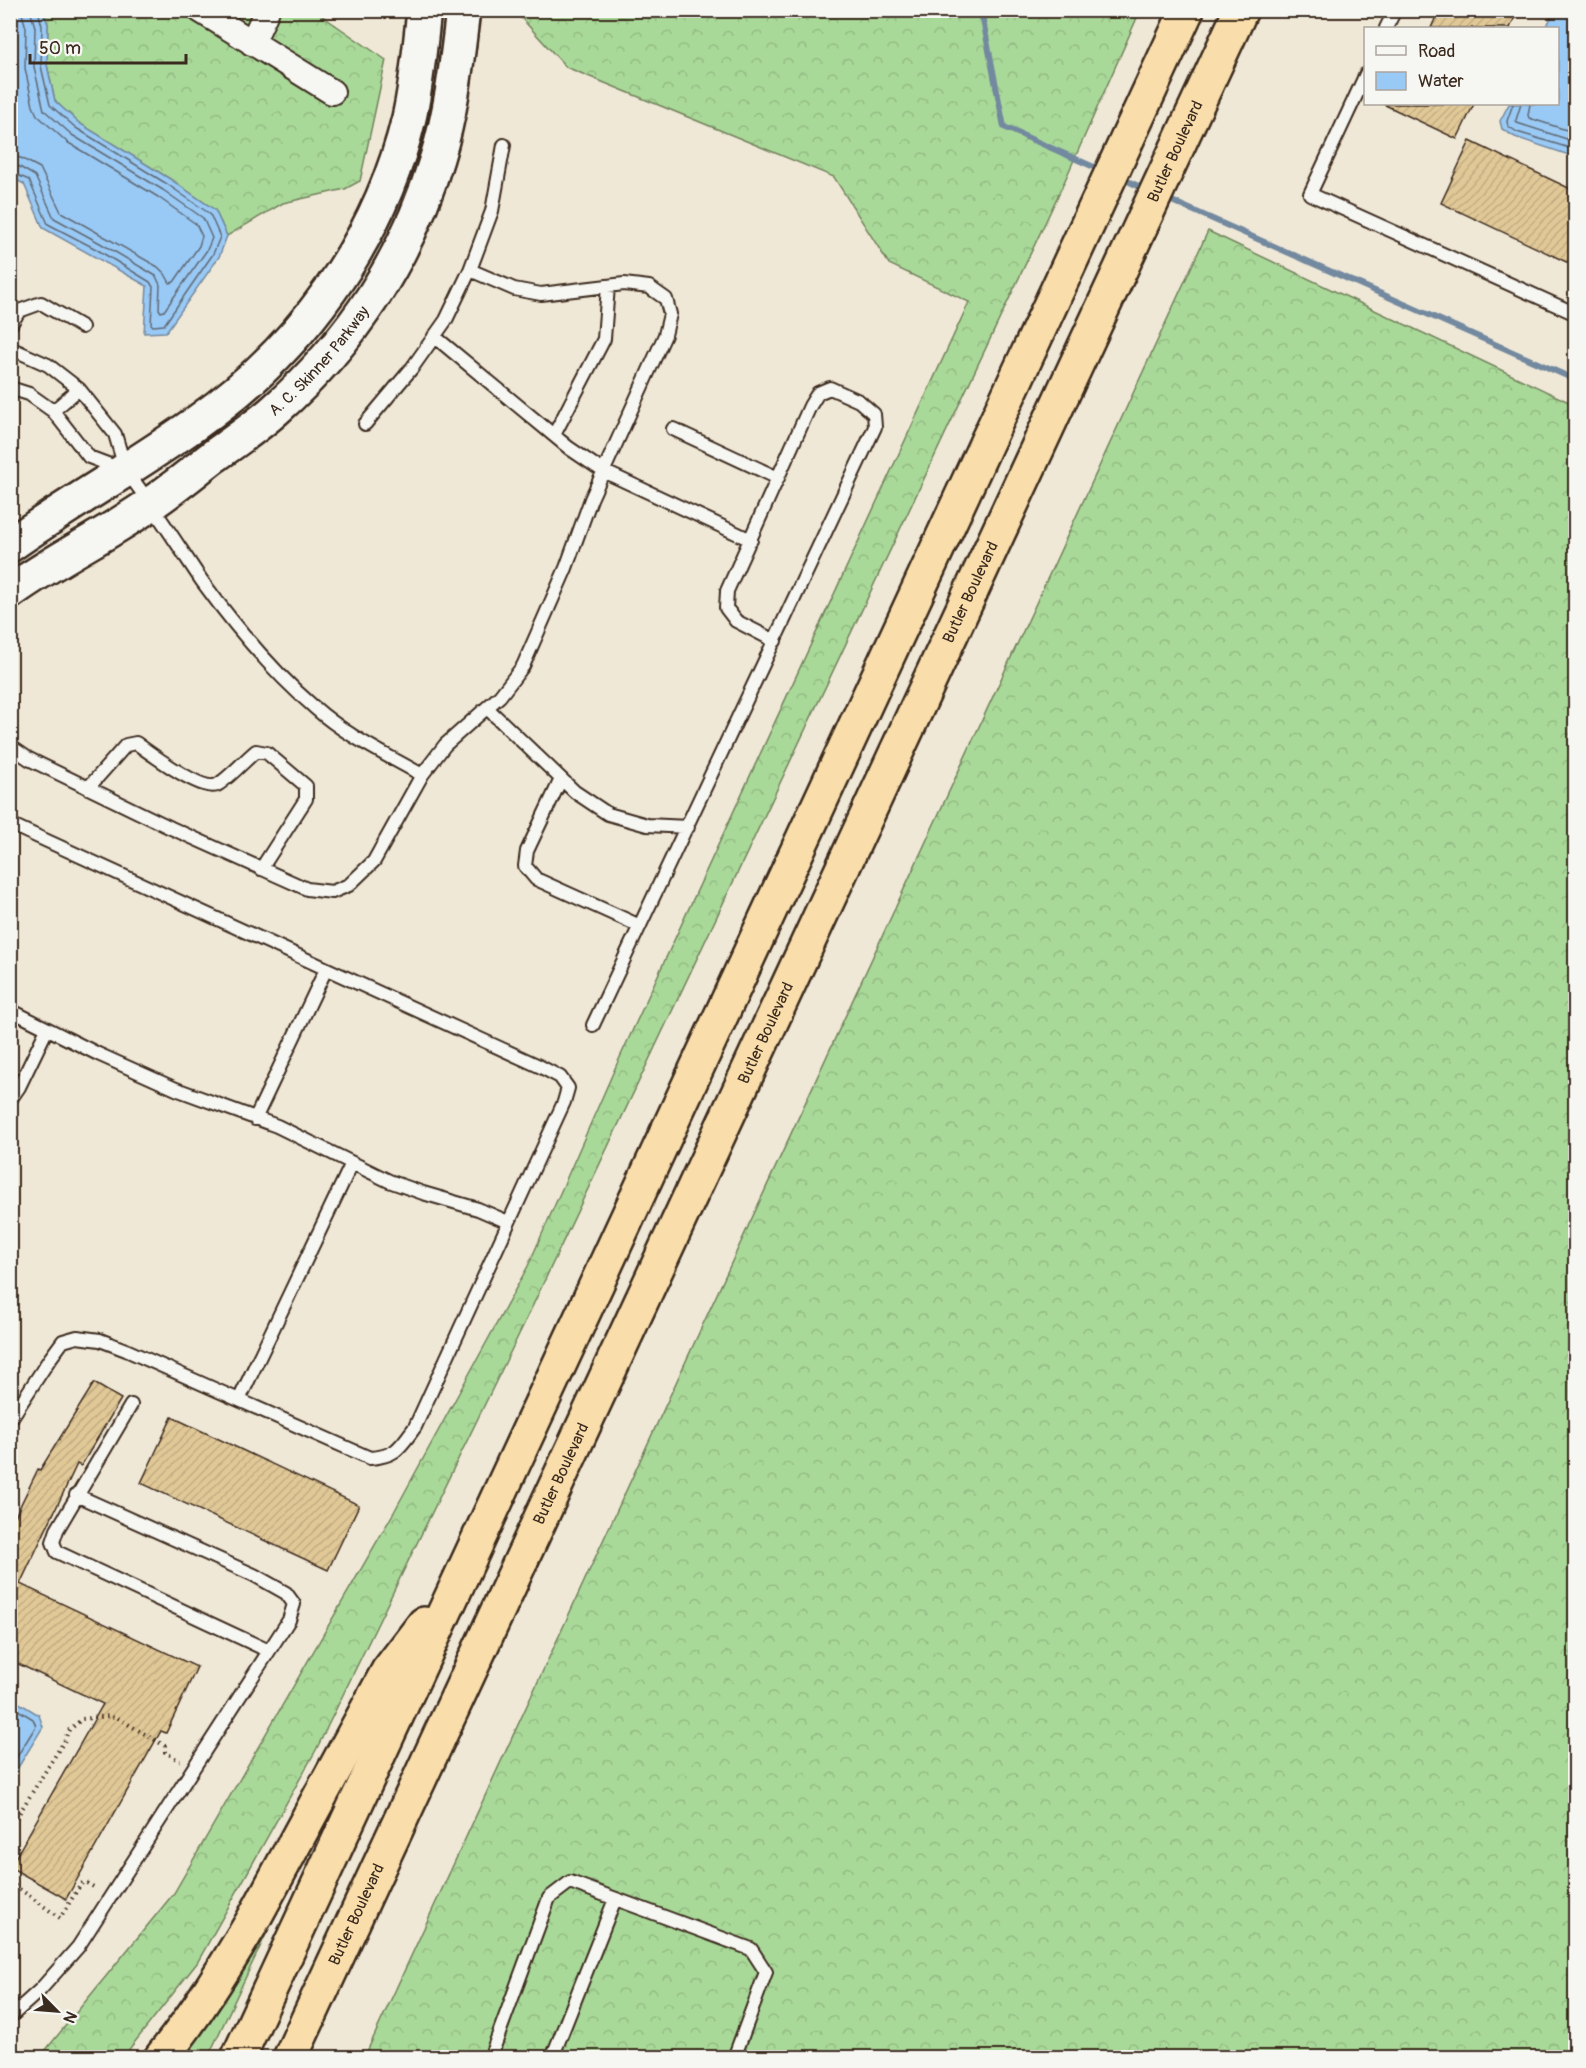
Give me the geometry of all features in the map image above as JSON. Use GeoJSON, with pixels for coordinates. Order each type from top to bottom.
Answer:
{"type":"FeatureCollection","features":[{"type":"Feature","properties":{"kind":"highway"},"geometry":{"type":"LineString","coordinates":[[238,2058],[1187,10]]}},
{"type":"Feature","properties":{"kind":"highway","name":"Butler Boulevard"},"geometry":{"type":"LineString","coordinates":[[290,2058],[1241,10]]}},
{"type":"Feature","properties":{"kind":"highway"},"geometry":{"type":"LineString","coordinates":[[161,2058],[207,1997],[252,1922],[388,1671],[462,1575]]}},
{"type":"Feature","properties":{"kind":"highway"},"geometry":{"type":"LineString","coordinates":[[312,2058],[389,1844]]}},
{"type":"Feature","properties":{"kind":"main road","name":"A. C. Skinner Parkway"},"geometry":{"type":"LineString","coordinates":[[10,545],[196,423],[255,377],[309,320],[331,290],[370,225],[398,156],[409,118],[424,10]]}},
{"type":"Feature","properties":{"kind":"main road","name":"A. C. Skinner Parkway"},"geometry":{"type":"LineString","coordinates":[[10,592],[151,504],[275,410],[355,326],[375,296],[410,229],[426,192],[438,156],[454,84],[463,10]]}},
{"type":"Feature","properties":{"kind":"street"},"geometry":{"type":"LineString","coordinates":[[200,10],[332,92]]}},
{"type":"Feature","properties":{"kind":"street"},"geometry":{"type":"LineString","coordinates":[[252,43],[267,10]]}},
{"type":"Feature","properties":{"kind":"lane"},"geometry":{"type":"LineString","coordinates":[[1386,27],[1395,10]]}},
{"type":"Feature","properties":{"kind":"lane"},"geometry":{"type":"LineString","coordinates":[[1364,76],[1310,194],[1575,314]]}},
{"type":"Feature","properties":{"kind":"lane"},"geometry":{"type":"LineString","coordinates":[[364,424],[412,368],[446,320],[470,270],[492,211],[504,145]]}},
{"type":"Feature","properties":{"kind":"lane"},"geometry":{"type":"LineString","coordinates":[[10,746],[29,759],[171,828],[307,889],[332,892],[349,885],[374,861],[422,775],[445,745],[500,696],[523,666],[566,568],[603,471],[665,335],[670,314],[666,299],[649,288],[624,284],[541,294],[514,289],[470,270]]}},
{"type":"Feature","properties":{"kind":"lane"},"geometry":{"type":"LineString","coordinates":[[554,435],[604,339],[608,286]]}},
{"type":"Feature","properties":{"kind":"lane"},"geometry":{"type":"LineString","coordinates":[[10,326],[19,311],[40,303],[82,327]]}},
{"type":"Feature","properties":{"kind":"lane"},"geometry":{"type":"LineString","coordinates":[[434,336],[554,435],[603,471],[751,540]]}},
{"type":"Feature","properties":{"kind":"lane"},"geometry":{"type":"LineString","coordinates":[[10,348],[48,365],[80,388],[115,434],[126,471],[203,582],[270,665],[315,708],[361,741],[422,775]]}},
{"type":"Feature","properties":{"kind":"lane"},"geometry":{"type":"LineString","coordinates":[[10,388],[29,394],[53,411],[90,457],[126,471]]}},
{"type":"Feature","properties":{"kind":"lane"},"geometry":{"type":"LineString","coordinates":[[53,411],[80,388]]}},
{"type":"Feature","properties":{"kind":"lane"},"geometry":{"type":"LineString","coordinates":[[593,1025],[688,827],[775,641],[875,427],[874,414],[859,401],[831,388],[818,393],[810,406],[727,591],[726,608],[736,621],[775,641]]}},
{"type":"Feature","properties":{"kind":"lane"},"geometry":{"type":"LineString","coordinates":[[673,429],[778,478]]}},
{"type":"Feature","properties":{"kind":"lane"},"geometry":{"type":"LineString","coordinates":[[487,708],[575,792],[608,814],[647,825],[688,827]]}},
{"type":"Feature","properties":{"kind":"lane"},"geometry":{"type":"LineString","coordinates":[[88,788],[126,745],[136,743],[187,776],[208,786],[216,785],[256,751],[267,753],[306,786],[306,799],[261,868]]}},
{"type":"Feature","properties":{"kind":"lane"},"geometry":{"type":"LineString","coordinates":[[561,779],[526,851],[525,866],[536,879],[640,926]]}},
{"type":"Feature","properties":{"kind":"lane"},"geometry":{"type":"LineString","coordinates":[[10,824],[539,1066],[560,1077],[568,1088],[564,1102],[415,1427],[400,1447],[386,1457],[370,1458],[100,1340],[77,1337],[63,1341],[10,1420]]}},
{"type":"Feature","properties":{"kind":"lane"},"geometry":{"type":"LineString","coordinates":[[255,1119],[326,969]]}},
{"type":"Feature","properties":{"kind":"lane"},"geometry":{"type":"LineString","coordinates":[[10,1011],[176,1089],[277,1126],[389,1181],[478,1209],[508,1222]]}},
{"type":"Feature","properties":{"kind":"lane"},"geometry":{"type":"LineString","coordinates":[[10,1100],[19,1087],[47,1029]]}},
{"type":"Feature","properties":{"kind":"lane"},"geometry":{"type":"LineString","coordinates":[[239,1400],[352,1163]]}},
{"type":"Feature","properties":{"kind":"lane"},"geometry":{"type":"LineString","coordinates":[[131,1405],[76,1495],[55,1536],[53,1542],[57,1552],[269,1651]]}},
{"type":"Feature","properties":{"kind":"lane"},"geometry":{"type":"LineString","coordinates":[[10,2017],[40,1990],[78,1947],[289,1620],[294,1604],[286,1593],[254,1575],[76,1495]]}},
{"type":"Feature","properties":{"kind":"lane"},"geometry":{"type":"LineString","coordinates":[[490,2058],[549,1898],[570,1882],[752,1949],[766,1972],[734,2058]]}},
{"type":"Feature","properties":{"kind":"lane"},"geometry":{"type":"LineString","coordinates":[[552,2058],[615,1899]]}},
{"type":"Feature","properties":{"kind":"path"},"geometry":{"type":"LineString","coordinates":[[10,1828],[65,1740],[68,1731],[82,1719],[116,1717],[165,1746],[165,1752],[193,1769]]}},
{"type":"Feature","properties":{"kind":"path"},"geometry":{"type":"LineString","coordinates":[[10,1882],[60,1918],[81,1884],[85,1882],[111,1898]]}},
{"type":"Feature","properties":{"kind":"green space"},"geometry":{"type":"Polygon","coordinates":[[[43,11],[315,11],[386,60],[360,181],[345,189],[283,203],[227,236],[215,210],[170,179],[79,123],[55,101],[47,65],[48,24],[43,11]]]}},
{"type":"Feature","properties":{"kind":"green space"},"geometry":{"type":"Polygon","coordinates":[[[515,11],[1140,11],[1062,187],[524,1324],[316,1750],[197,1963],[123,2057],[40,2057],[174,1893],[394,1512],[528,1266],[616,1066],[969,302],[889,264],[834,177],[566,67],[515,11]]]}},
{"type":"Feature","properties":{"kind":"green space"},"geometry":{"type":"Polygon","coordinates":[[[1208,231],[1575,405],[1575,2057],[364,2058],[1208,231]]]}},
{"type":"Feature","properties":{"kind":"green space"},"geometry":{"type":"Polygon","coordinates":[[[261,1926],[268,1930],[208,2057],[174,2058],[261,1926]]]}},
{"type":"Feature","properties":{"kind":"water"},"geometry":{"type":"Polygon","coordinates":[[[11,10],[43,11],[48,24],[47,65],[55,101],[79,123],[170,179],[215,210],[227,236],[219,257],[166,332],[144,333],[147,286],[43,228],[24,184],[11,177],[11,10]]]}},
{"type":"Feature","properties":{"kind":"water"},"geometry":{"type":"Polygon","coordinates":[[[1554,11],[1568,11],[1575,14],[1575,157],[1515,137],[1502,129],[1500,121],[1508,105],[1559,105],[1559,27],[1546,27],[1554,11]]]}},
{"type":"Feature","properties":{"kind":"water"},"geometry":{"type":"Polygon","coordinates":[[[11,1698],[39,1715],[43,1727],[11,1779],[11,1698]]]}},
{"type":"Feature","properties":{"kind":"building"},"geometry":{"type":"Polygon","coordinates":[[[1439,10],[1518,10],[1510,27],[1431,27],[1439,10]]]}},
{"type":"Feature","properties":{"kind":"building"},"geometry":{"type":"Polygon","coordinates":[[[1385,105],[1474,105],[1457,139],[1385,105]]]}},
{"type":"Feature","properties":{"kind":"building"},"geometry":{"type":"Polygon","coordinates":[[[1470,141],[1575,191],[1575,266],[1441,203],[1470,141]]]}},
{"type":"Feature","properties":{"kind":"building"},"geometry":{"type":"Polygon","coordinates":[[[94,1383],[121,1399],[81,1466],[77,1464],[20,1584],[197,1667],[166,1733],[161,1731],[66,1899],[10,1867],[103,1704],[10,1660],[10,1527],[38,1469],[40,1470],[94,1383]]]}},
{"type":"Feature","properties":{"kind":"building"},"geometry":{"type":"Polygon","coordinates":[[[172,1417],[359,1505],[328,1570],[141,1483],[172,1417]]]}},
{"type":"Feature","properties":{"kind":"waterway"},"geometry":{"type":"LineString","coordinates":[[981,10],[1004,127],[1103,171]]}},
{"type":"Feature","properties":{"kind":"waterway"},"geometry":{"type":"LineString","coordinates":[[1121,178],[1147,190]]}},
{"type":"Feature","properties":{"kind":"waterway"},"geometry":{"type":"LineString","coordinates":[[1165,198],[1576,380]]}}]}
